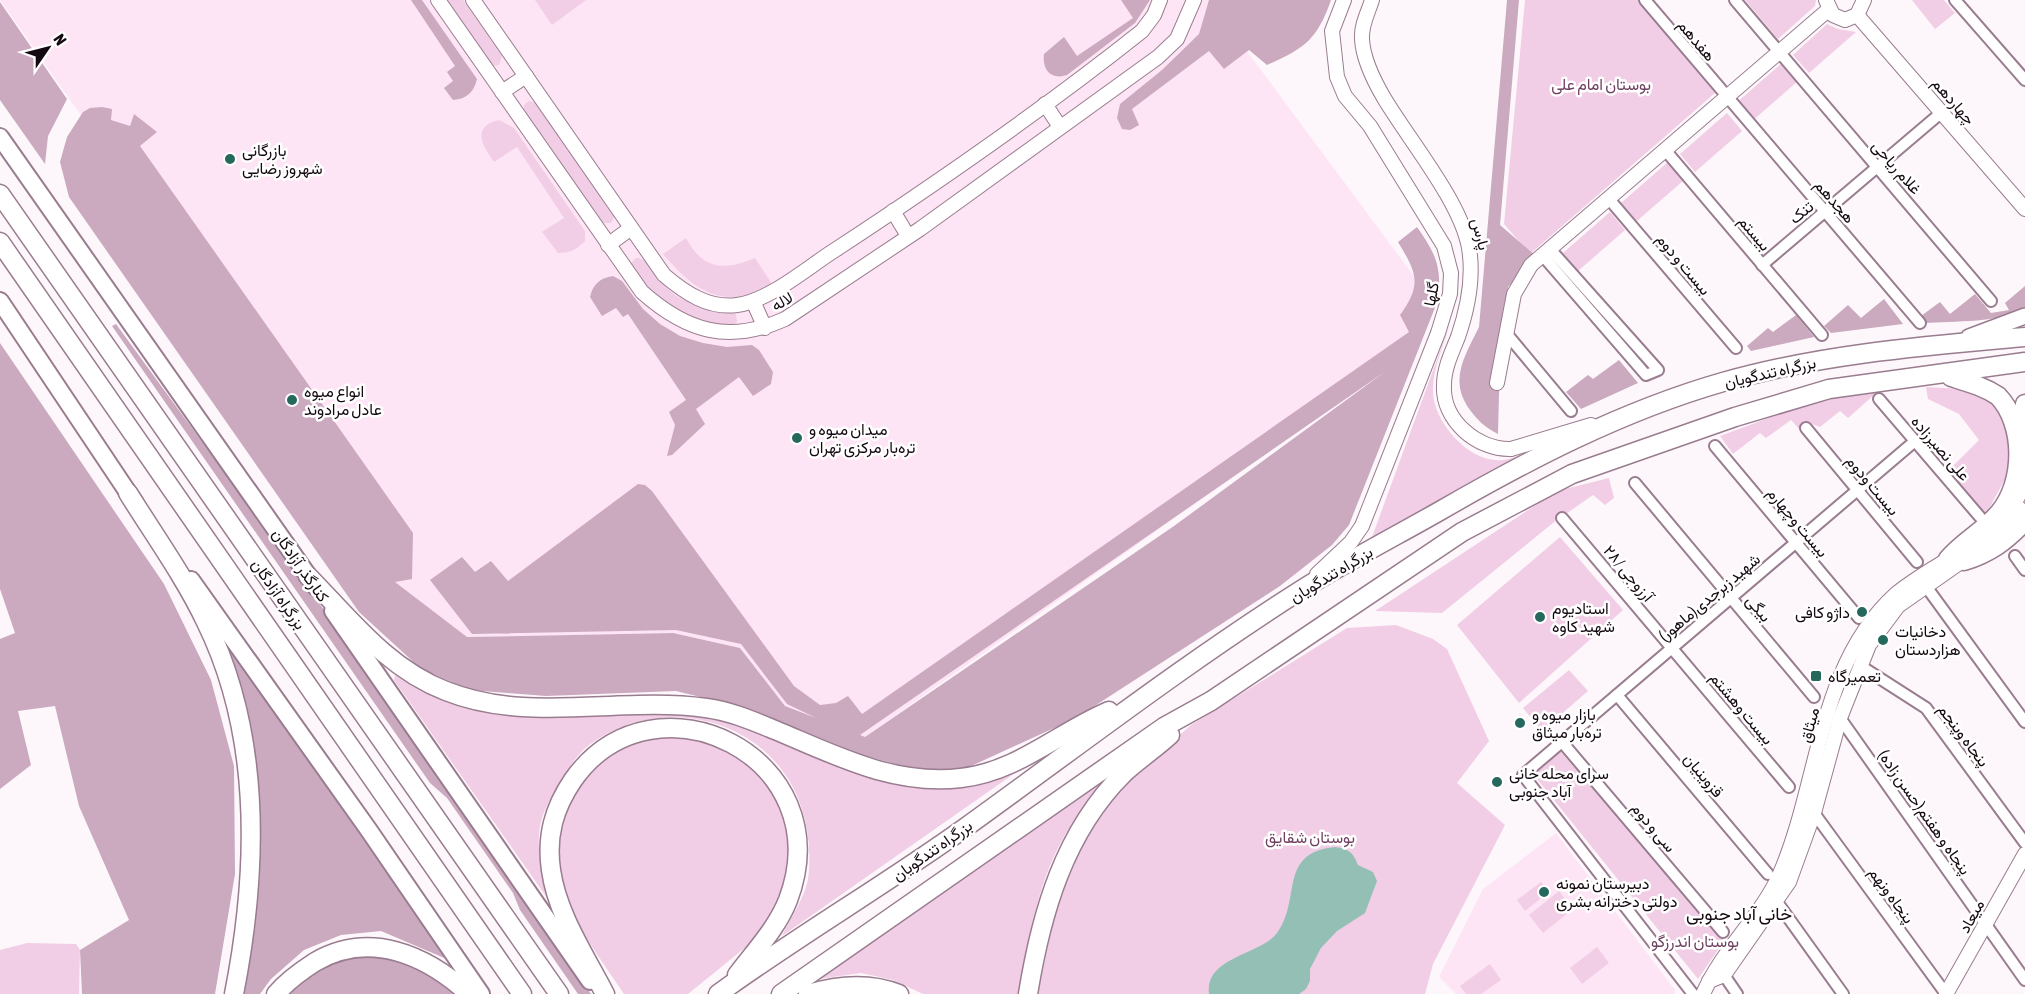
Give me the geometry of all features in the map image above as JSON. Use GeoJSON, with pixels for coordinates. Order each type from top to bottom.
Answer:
{"type":"FeatureCollection","features":[{"type":"Feature","properties":{"kind":"highway","name":"بزرگراه آزادگان"},"geometry":{"type":"LineString","coordinates":[[0,194],[559,994]]}},
{"type":"Feature","properties":{"kind":"highway","name":"بزرگراه آزادگان"},"geometry":{"type":"LineString","coordinates":[[0,242],[522,994]]}},
{"type":"Feature","properties":{"kind":"highway","name":"بزرگراه تندگویان"},"geometry":{"type":"LineString","coordinates":[[723,990],[962,830],[1147,696],[1302,590],[1482,487],[1625,416],[1722,382],[1807,362],[2025,337]]}},
{"type":"Feature","properties":{"kind":"highway","name":"بزرگراه تندگویان"},"geometry":{"type":"LineString","coordinates":[[780,994],[1164,727],[1210,701],[1462,532],[1572,474],[1735,417],[1829,389],[2025,362]]}},
{"type":"Feature","properties":{"kind":"highway"},"geometry":{"type":"LineString","coordinates":[[1939,374],[1977,385],[1999,397],[2013,415],[2020,431],[2024,451],[2020,474],[2012,494],[1999,513],[1961,544],[1956,560],[1986,554],[2005,542],[2016,515]]}},
{"type":"Feature","properties":{"kind":"highway"},"geometry":{"type":"LineString","coordinates":[[2020,431],[2025,404]]}},
{"type":"Feature","properties":{"kind":"highway"},"geometry":{"type":"LineString","coordinates":[[128,493],[207,623],[225,671],[238,723],[251,802],[253,834],[250,877],[234,994]]}},
{"type":"Feature","properties":{"kind":"highway"},"geometry":{"type":"LineString","coordinates":[[308,576],[371,642],[396,663],[420,680],[447,692],[471,700],[518,707],[650,704],[708,708],[760,724],[866,767],[910,778],[937,780],[982,775],[1038,751],[1105,713],[1147,696]]}},
{"type":"Feature","properties":{"kind":"highway"},"geometry":{"type":"LineString","coordinates":[[1028,994],[1045,910],[1068,853],[1099,803],[1125,773],[1210,701]]}},
{"type":"Feature","properties":{"kind":"highway"},"geometry":{"type":"LineString","coordinates":[[605,994],[561,908],[555,890],[549,840],[554,815],[562,796],[596,753],[646,731],[672,730],[691,730],[723,738],[745,750],[769,771],[795,816],[799,846],[796,875],[787,902],[767,936],[723,990]]}},
{"type":"Feature","properties":{"kind":"highway"},"geometry":{"type":"LineString","coordinates":[[276,994],[301,970],[326,956],[365,946],[390,949],[420,958],[453,980],[469,994]]}},
{"type":"Feature","properties":{"kind":"highway"},"geometry":{"type":"LineString","coordinates":[[808,994],[828,988],[858,985],[886,988],[899,994]]}},
{"type":"Feature","properties":{"kind":"main road","name":"کنارگذر آزادگان"},"geometry":{"type":"LineString","coordinates":[[0,137],[599,994]]}},
{"type":"Feature","properties":{"kind":"main road"},"geometry":{"type":"LineString","coordinates":[[0,301],[128,493],[286,711],[481,994]]}},
{"type":"Feature","properties":{"kind":"main road"},"geometry":{"type":"LineString","coordinates":[[1951,344],[2025,316]]}},
{"type":"Feature","properties":{"kind":"street","name":"لاله"},"geometry":{"type":"LineString","coordinates":[[438,0],[642,292],[673,316],[709,331],[742,332],[765,328],[805,307],[1168,49],[1184,26],[1194,0]]}},
{"type":"Feature","properties":{"kind":"street","name":"لاله"},"geometry":{"type":"LineString","coordinates":[[474,0],[664,275],[698,299],[719,305],[737,305],[753,301],[893,211],[1045,104],[1142,31],[1154,15],[1160,0]]}},
{"type":"Feature","properties":{"kind":"street","name":"گلها"},"geometry":{"type":"LineString","coordinates":[[1302,590],[1351,542],[1362,526],[1438,333],[1450,294],[1451,273],[1444,246],[1371,126],[1346,96],[1337,76],[1332,31],[1344,0]]}},
{"type":"Feature","properties":{"kind":"street","name":"هفدهم"},"geometry":{"type":"LineString","coordinates":[[1645,0],[1726,98]]}},
{"type":"Feature","properties":{"kind":"street","name":"غلام ریاحی"},"geometry":{"type":"LineString","coordinates":[[1735,0],[1991,301]]}},
{"type":"Feature","properties":{"kind":"street"},"geometry":{"type":"LineString","coordinates":[[1497,383],[1514,294],[1531,265],[1779,53],[1827,5],[1838,19],[1852,18],[1857,15],[1864,0]]}},
{"type":"Feature","properties":{"kind":"street"},"geometry":{"type":"LineString","coordinates":[[1955,0],[2025,80]]}},
{"type":"Feature","properties":{"kind":"street","name":"پارس"},"geometry":{"type":"LineString","coordinates":[[1375,1],[1363,25],[1362,41],[1373,80],[1461,218],[1468,244],[1471,263],[1470,294],[1445,373],[1444,392],[1448,409],[1468,434],[1478,442],[1500,449],[1521,446],[1625,416]]}},
{"type":"Feature","properties":{"kind":"street","name":"چهاردهم"},"geometry":{"type":"LineString","coordinates":[[1857,15],[2025,209]]}},
{"type":"Feature","properties":{"kind":"street"},"geometry":{"type":"LineString","coordinates":[[502,92],[526,76]]}},
{"type":"Feature","properties":{"kind":"street","name":"هجدهم"},"geometry":{"type":"LineString","coordinates":[[1726,98],[1920,323]]}},
{"type":"Feature","properties":{"kind":"street"},"geometry":{"type":"LineString","coordinates":[[1045,104],[1060,127]]}},
{"type":"Feature","properties":{"kind":"street","name":"تنک"},"geometry":{"type":"LineString","coordinates":[[1762,265],[1942,112]]}},
{"type":"Feature","properties":{"kind":"street","name":"بیستم"},"geometry":{"type":"LineString","coordinates":[[1666,150],[1822,335]]}},
{"type":"Feature","properties":{"kind":"street","name":"بیست و دوم"},"geometry":{"type":"LineString","coordinates":[[1609,199],[1736,348]]}},
{"type":"Feature","properties":{"kind":"street"},"geometry":{"type":"LineString","coordinates":[[893,211],[908,236]]}},
{"type":"Feature","properties":{"kind":"street"},"geometry":{"type":"LineString","coordinates":[[608,244],[631,228]]}},
{"type":"Feature","properties":{"kind":"street"},"geometry":{"type":"LineString","coordinates":[[1547,252],[1658,370],[1646,375]]}},
{"type":"Feature","properties":{"kind":"street"},"geometry":{"type":"LineString","coordinates":[[753,301],[765,328]]}},
{"type":"Feature","properties":{"kind":"street"},"geometry":{"type":"LineString","coordinates":[[1506,333],[1571,411]]}},
{"type":"Feature","properties":{"kind":"street","name":"علی نصیرزاده"},"geometry":{"type":"LineString","coordinates":[[1879,399],[1980,517]]}},
{"type":"Feature","properties":{"kind":"street","name":"بیست ودوم"},"geometry":{"type":"LineString","coordinates":[[1806,428],[1917,562]]}},
{"type":"Feature","properties":{"kind":"street","name":"شهید زبرجدی(ماهور)"},"geometry":{"type":"LineString","coordinates":[[1693,994],[1523,775],[1915,441]]}},
{"type":"Feature","properties":{"kind":"street","name":"بیست وچهارم"},"geometry":{"type":"LineString","coordinates":[[1714,446],[1859,618]]}},
{"type":"Feature","properties":{"kind":"street","name":"بیگی"},"geometry":{"type":"LineString","coordinates":[[1635,483],[1814,697]]}},
{"type":"Feature","properties":{"kind":"street"},"geometry":{"type":"LineString","coordinates":[[2016,515],[2025,485]]}},
{"type":"Feature","properties":{"kind":"street"},"geometry":{"type":"LineString","coordinates":[[2016,515],[2025,498]]}},
{"type":"Feature","properties":{"kind":"street","name":"آرزوجی /۲۸"},"geometry":{"type":"LineString","coordinates":[[1562,518],[1672,648]]}},
{"type":"Feature","properties":{"kind":"street"},"geometry":{"type":"LineString","coordinates":[[2015,556],[2025,570]]}},
{"type":"Feature","properties":{"kind":"street","name":"میثاق"},"geometry":{"type":"LineString","coordinates":[[1706,988],[1714,969],[1789,882],[1814,813],[1840,718],[1859,665],[1884,621],[1898,606],[1956,560]]}},
{"type":"Feature","properties":{"kind":"street","name":"میثاق"},"geometry":{"type":"LineString","coordinates":[[1724,975],[1773,898],[1836,688],[1849,656],[1872,620],[1897,594],[1956,560]]}},
{"type":"Feature","properties":{"kind":"street"},"geometry":{"type":"LineString","coordinates":[[1925,585],[2025,722]]}},
{"type":"Feature","properties":{"kind":"street","name":"بیست وهشتم"},"geometry":{"type":"LineString","coordinates":[[1672,648],[1789,787]]}},
{"type":"Feature","properties":{"kind":"street","name":"پنجاه وپنجم"},"geometry":{"type":"LineString","coordinates":[[1859,665],[1926,708],[2025,843]]}},
{"type":"Feature","properties":{"kind":"street","name":"قزوینیان"},"geometry":{"type":"LineString","coordinates":[[1617,695],[1768,874]]}},
{"type":"Feature","properties":{"kind":"street","name":"(حسن زاده)پنجاه و هفتم"},"geometry":{"type":"LineString","coordinates":[[1840,718],[2025,980]]}},
{"type":"Feature","properties":{"kind":"street","name":"سی و دوم"},"geometry":{"type":"LineString","coordinates":[[1562,742],[1723,932]]}},
{"type":"Feature","properties":{"kind":"street","name":"پنجاه ونهم"},"geometry":{"type":"LineString","coordinates":[[1814,813],[1946,994]]}},
{"type":"Feature","properties":{"kind":"street","name":"میعاد"},"geometry":{"type":"LineString","coordinates":[[1946,994],[2025,854]]}},
{"type":"Feature","properties":{"kind":"street"},"geometry":{"type":"LineString","coordinates":[[1773,898],[1843,994]]}},
{"type":"Feature","properties":{"kind":"street"},"geometry":{"type":"LineString","coordinates":[[1706,988],[1724,975],[1737,994]]}},
{"type":"Feature","properties":{"kind":"shaded area","name":"میدان میوه و تره‌بار مرکزی تهران"},"geometry":{"type":"Polygon","coordinates":[[[0,0],[1209,0],[1425,291],[1411,351],[865,737],[852,736],[785,706],[740,648],[673,633],[467,637],[394,582],[82,117],[0,0]]]}},
{"type":"Feature","properties":{"kind":"shaded area"},"geometry":{"type":"Polygon","coordinates":[[[411,0],[422,0],[477,79],[474,88],[466,96],[453,100],[444,88],[453,81],[447,72],[455,66],[411,0]]]}},
{"type":"Feature","properties":{"kind":"shaded area"},"geometry":{"type":"Polygon","coordinates":[[[1121,0],[1150,0],[1135,23],[1067,75],[1057,76],[1049,73],[1046,69],[1044,54],[1064,37],[1077,56],[1133,18],[1121,0]]]}},
{"type":"Feature","properties":{"kind":"shaded area"},"geometry":{"type":"Polygon","coordinates":[[[1209,0],[1331,0],[1315,34],[1300,48],[1267,65],[1249,50],[1224,69],[1209,51],[1132,109],[1139,125],[1130,130],[1122,129],[1117,118],[1120,104],[1162,70],[1199,34],[1209,0]]]}},
{"type":"Feature","properties":{"kind":"shaded area"},"geometry":{"type":"Polygon","coordinates":[[[1507,0],[1519,0],[1500,225],[1536,256],[1508,287],[1498,434],[1482,424],[1470,410],[1463,399],[1459,378],[1464,358],[1479,327],[1507,0]]]}},
{"type":"Feature","properties":{"kind":"shaded area"},"geometry":{"type":"Polygon","coordinates":[[[0,2],[67,99],[48,136],[45,164],[0,100],[0,2]]]}},
{"type":"Feature","properties":{"kind":"shaded area"},"geometry":{"type":"Polygon","coordinates":[[[90,108],[112,109],[111,120],[130,126],[134,114],[157,132],[140,146],[413,533],[412,579],[395,582],[467,637],[673,633],[740,648],[785,706],[816,718],[787,704],[741,644],[676,630],[472,634],[430,580],[462,557],[475,572],[491,561],[508,581],[638,484],[645,485],[652,491],[794,686],[820,705],[836,703],[848,696],[862,714],[1409,332],[1400,315],[1412,295],[1414,278],[1413,270],[1398,242],[1417,227],[1436,261],[1439,278],[1438,300],[1349,525],[1332,545],[1280,586],[1076,718],[956,773],[911,768],[862,755],[745,708],[676,691],[546,696],[470,690],[420,668],[359,612],[69,197],[60,162],[67,137],[83,112],[90,108]],[[1386,371],[860,735],[865,737],[1174,526],[1386,371]]]}},
{"type":"Feature","properties":{"kind":"shaded area"},"geometry":{"type":"Polygon","coordinates":[[[613,276],[622,281],[643,309],[660,324],[680,336],[727,347],[752,345],[759,350],[773,372],[771,384],[753,396],[739,377],[696,409],[705,424],[672,455],[667,456],[675,425],[669,412],[686,400],[628,314],[623,317],[616,308],[602,316],[590,297],[598,282],[613,276]]]}},
{"type":"Feature","properties":{"kind":"shaded area"},"geometry":{"type":"Polygon","coordinates":[[[2025,286],[2025,308],[2016,313],[1991,319],[1925,323],[1921,316],[1940,302],[1950,314],[1975,294],[1991,313],[2009,310],[2005,303],[2025,286]]]}},
{"type":"Feature","properties":{"kind":"shaded area"},"geometry":{"type":"Polygon","coordinates":[[[1884,299],[1903,324],[1831,333],[1824,326],[1848,305],[1861,318],[1884,299]]]}},
{"type":"Feature","properties":{"kind":"shaded area"},"geometry":{"type":"Polygon","coordinates":[[[1796,315],[1814,337],[1751,351],[1747,346],[1768,328],[1773,332],[1796,315]]]}},
{"type":"Feature","properties":{"kind":"shaded area"},"geometry":{"type":"Polygon","coordinates":[[[116,324],[310,590],[591,994],[578,994],[520,910],[513,893],[447,798],[430,783],[112,326],[116,324]]]}},
{"type":"Feature","properties":{"kind":"shaded area"},"geometry":{"type":"Polygon","coordinates":[[[0,343],[164,584],[211,680],[234,766],[235,874],[215,994],[82,994],[80,950],[129,920],[79,806],[55,706],[18,711],[31,765],[0,789],[0,639],[15,633],[0,589],[0,343]]]}},
{"type":"Feature","properties":{"kind":"shaded area"},"geometry":{"type":"Polygon","coordinates":[[[1619,360],[1638,383],[1581,409],[1566,392],[1588,375],[1593,379],[1619,360]]]}},
{"type":"Feature","properties":{"kind":"shaded area"},"geometry":{"type":"Polygon","coordinates":[[[224,638],[449,960],[381,931],[341,935],[304,950],[271,979],[260,994],[237,994],[250,914],[235,677],[224,638]]]}},
{"type":"Feature","properties":{"kind":"shaded area"},"geometry":{"type":"Polygon","coordinates":[[[1556,833],[1675,990],[1675,994],[1456,994],[1439,977],[1483,889],[1556,833]]]}},
{"type":"Feature","properties":{"kind":"shaded area"},"geometry":{"type":"Polygon","coordinates":[[[1335,847],[1350,852],[1358,865],[1373,872],[1377,881],[1365,913],[1337,931],[1321,948],[1310,969],[1310,981],[1306,989],[1299,994],[1209,994],[1210,982],[1215,972],[1224,964],[1259,947],[1277,933],[1284,920],[1298,868],[1305,858],[1317,851],[1335,847]]]}},
{"type":"Feature","properties":{"kind":"shaded area"},"geometry":{"type":"Polygon","coordinates":[[[370,953],[413,963],[454,994],[284,994],[311,970],[370,953]]]}},
{"type":"Feature","properties":{"kind":"green space"},"geometry":{"type":"Polygon","coordinates":[[[445,0],[463,0],[502,56],[499,65],[492,66],[445,0]]]}},
{"type":"Feature","properties":{"kind":"green space"},"geometry":{"type":"Polygon","coordinates":[[[535,0],[586,0],[552,25],[535,0]]]}},
{"type":"Feature","properties":{"kind":"green space","name":"بوستان امام علی"},"geometry":{"type":"Polygon","coordinates":[[[1525,0],[1638,0],[1715,93],[1530,254],[1504,224],[1525,0]]]}},
{"type":"Feature","properties":{"kind":"green space"},"geometry":{"type":"Polygon","coordinates":[[[1745,0],[1816,0],[1815,6],[1778,39],[1745,0]]]}},
{"type":"Feature","properties":{"kind":"green space"},"geometry":{"type":"Polygon","coordinates":[[[1912,0],[1944,0],[1955,13],[1935,29],[1912,0]]]}},
{"type":"Feature","properties":{"kind":"green space"},"geometry":{"type":"Polygon","coordinates":[[[1827,24],[1838,29],[1856,32],[1809,73],[1793,55],[1827,24]]]}},
{"type":"Feature","properties":{"kind":"green space"},"geometry":{"type":"Polygon","coordinates":[[[1782,63],[1798,81],[1751,122],[1735,104],[1782,63]]]}},
{"type":"Feature","properties":{"kind":"green space"},"geometry":{"type":"Polygon","coordinates":[[[529,101],[536,103],[614,217],[611,223],[601,223],[524,112],[524,105],[529,101]]]}},
{"type":"Feature","properties":{"kind":"green space"},"geometry":{"type":"Polygon","coordinates":[[[1727,113],[1742,131],[1695,172],[1680,154],[1727,113]]]}},
{"type":"Feature","properties":{"kind":"green space"},"geometry":{"type":"Polygon","coordinates":[[[499,120],[514,128],[585,231],[585,241],[576,249],[558,253],[542,232],[564,218],[517,147],[494,162],[486,149],[481,137],[482,132],[490,123],[499,120]]]}},
{"type":"Feature","properties":{"kind":"green space"},"geometry":{"type":"Polygon","coordinates":[[[1668,162],[1684,180],[1637,221],[1621,203],[1668,162]]]}},
{"type":"Feature","properties":{"kind":"green space"},"geometry":{"type":"Polygon","coordinates":[[[1610,212],[1625,230],[1578,271],[1563,253],[1610,212]]]}},
{"type":"Feature","properties":{"kind":"green space"},"geometry":{"type":"Polygon","coordinates":[[[686,238],[700,256],[715,265],[734,265],[755,258],[772,284],[742,296],[729,297],[707,292],[679,272],[663,254],[686,238]]]}},
{"type":"Feature","properties":{"kind":"green space"},"geometry":{"type":"Polygon","coordinates":[[[636,258],[646,262],[676,296],[701,306],[736,314],[737,322],[729,326],[709,324],[666,304],[651,292],[632,266],[636,258]]]}},
{"type":"Feature","properties":{"kind":"green space"},"geometry":{"type":"Polygon","coordinates":[[[1450,324],[1436,366],[1433,392],[1440,416],[1456,439],[1478,455],[1503,460],[1521,454],[1550,439],[1372,537],[1450,324]]]}},
{"type":"Feature","properties":{"kind":"green space"},"geometry":{"type":"Polygon","coordinates":[[[1871,387],[1875,394],[1848,418],[1840,411],[1820,427],[1809,423],[1799,429],[1791,420],[1766,438],[1760,433],[1733,454],[1720,436],[1820,399],[1871,387]]]}},
{"type":"Feature","properties":{"kind":"green space"},"geometry":{"type":"Polygon","coordinates":[[[1926,387],[1965,389],[1995,404],[2011,424],[2011,468],[1985,516],[1948,471],[1979,440],[1959,414],[1928,399],[1926,387]]]}},
{"type":"Feature","properties":{"kind":"green space"},"geometry":{"type":"Polygon","coordinates":[[[1609,478],[1614,498],[1605,505],[1593,495],[1553,523],[1442,613],[1375,611],[1557,491],[1609,478]]]}},
{"type":"Feature","properties":{"kind":"green space","name":"استادیوم شهید کاوه"},"geometry":{"type":"Polygon","coordinates":[[[1560,537],[1623,610],[1519,703],[1457,625],[1560,537]]]}},
{"type":"Feature","properties":{"kind":"green space","name":"بوستان شقایق"},"geometry":{"type":"Polygon","coordinates":[[[1396,625],[1433,639],[1447,649],[1489,741],[1457,783],[1505,825],[1433,964],[1425,994],[1038,994],[1054,917],[1069,876],[1100,806],[1191,725],[1347,628],[1396,625]]]}},
{"type":"Feature","properties":{"kind":"green space"},"geometry":{"type":"Polygon","coordinates":[[[1569,670],[1588,691],[1542,731],[1523,708],[1569,670]]]}},
{"type":"Feature","properties":{"kind":"green space"},"geometry":{"type":"Polygon","coordinates":[[[395,675],[449,703],[510,714],[666,709],[708,715],[765,734],[885,782],[947,788],[1002,777],[1018,771],[782,936],[801,900],[809,871],[809,847],[804,816],[791,784],[771,757],[745,737],[716,724],[684,718],[651,719],[619,728],[589,745],[572,764],[550,799],[543,815],[539,836],[543,874],[550,902],[394,680],[395,675]]]}},
{"type":"Feature","properties":{"kind":"green space"},"geometry":{"type":"Polygon","coordinates":[[[667,735],[694,735],[753,763],[787,816],[793,848],[774,916],[757,938],[688,994],[624,994],[588,940],[566,897],[558,867],[560,832],[571,797],[579,781],[590,768],[602,758],[625,746],[667,735]]]}},
{"type":"Feature","properties":{"kind":"green space","name":"بوستان اندرزگو"},"geometry":{"type":"Polygon","coordinates":[[[1560,751],[1724,941],[1698,979],[1533,774],[1560,751]]]}},
{"type":"Feature","properties":{"kind":"green space"},"geometry":{"type":"Polygon","coordinates":[[[1101,782],[1070,827],[1050,866],[1036,908],[1018,994],[923,994],[893,980],[861,973],[812,980],[1101,782]]]}},
{"type":"Feature","properties":{"kind":"green space"},"geometry":{"type":"Polygon","coordinates":[[[1541,882],[1549,892],[1525,911],[1517,900],[1541,882]]]}},
{"type":"Feature","properties":{"kind":"green space"},"geometry":{"type":"Polygon","coordinates":[[[1559,891],[1573,909],[1543,933],[1529,915],[1559,891]]]}},
{"type":"Feature","properties":{"kind":"green space"},"geometry":{"type":"Polygon","coordinates":[[[27,943],[76,944],[80,950],[79,994],[0,994],[0,950],[27,943]]]}},
{"type":"Feature","properties":{"kind":"green space"},"geometry":{"type":"Polygon","coordinates":[[[1597,947],[1609,963],[1582,984],[1570,968],[1597,947]]]}},
{"type":"Feature","properties":{"kind":"green space"},"geometry":{"type":"Polygon","coordinates":[[[1490,964],[1501,980],[1481,994],[1466,994],[1460,986],[1490,964]]]}},
{"type":"Feature","properties":{"kind":"place","name":"بازرگانی شهروز رضایی"},"geometry":{"type":"Point","coordinates":[230,159]}},
{"type":"Feature","properties":{"kind":"place","name":"انواع میوه عادل مرادوند"},"geometry":{"type":"Point","coordinates":[292,400]}},
{"type":"Feature","properties":{"kind":"place","name":"میدان میوه و تره‌بار مرکزی تهران"},"geometry":{"type":"Point","coordinates":[797,438]}},
{"type":"Feature","properties":{"kind":"place","name":"داژو کافی"},"geometry":{"type":"Point","coordinates":[1862,612]}},
{"type":"Feature","properties":{"kind":"place","name":"استادیوم شهید کاوه"},"geometry":{"type":"Point","coordinates":[1540,617]}},
{"type":"Feature","properties":{"kind":"place","name":"دخانیات هزاردستان"},"geometry":{"type":"Point","coordinates":[1883,640]}},
{"type":"Feature","properties":{"kind":"place","name":"تعمیرگاه"},"geometry":{"type":"Point","coordinates":[1816,676]}},
{"type":"Feature","properties":{"kind":"place","name":"بازار میوه و تره‌بار میثاق"},"geometry":{"type":"Point","coordinates":[1520,723]}},
{"type":"Feature","properties":{"kind":"place","name":"سرای محله خانی آباد جنوبی"},"geometry":{"type":"Point","coordinates":[1497,782]}},
{"type":"Feature","properties":{"kind":"place","name":"دبیرستان نمونه دولتی دخترانه بشری"},"geometry":{"type":"Point","coordinates":[1544,892]}},
{"type":"Feature","properties":{"kind":"district","name":"خانی آباد جنوبی"},"geometry":{"type":"Point","coordinates":[1739,913]}}]}
